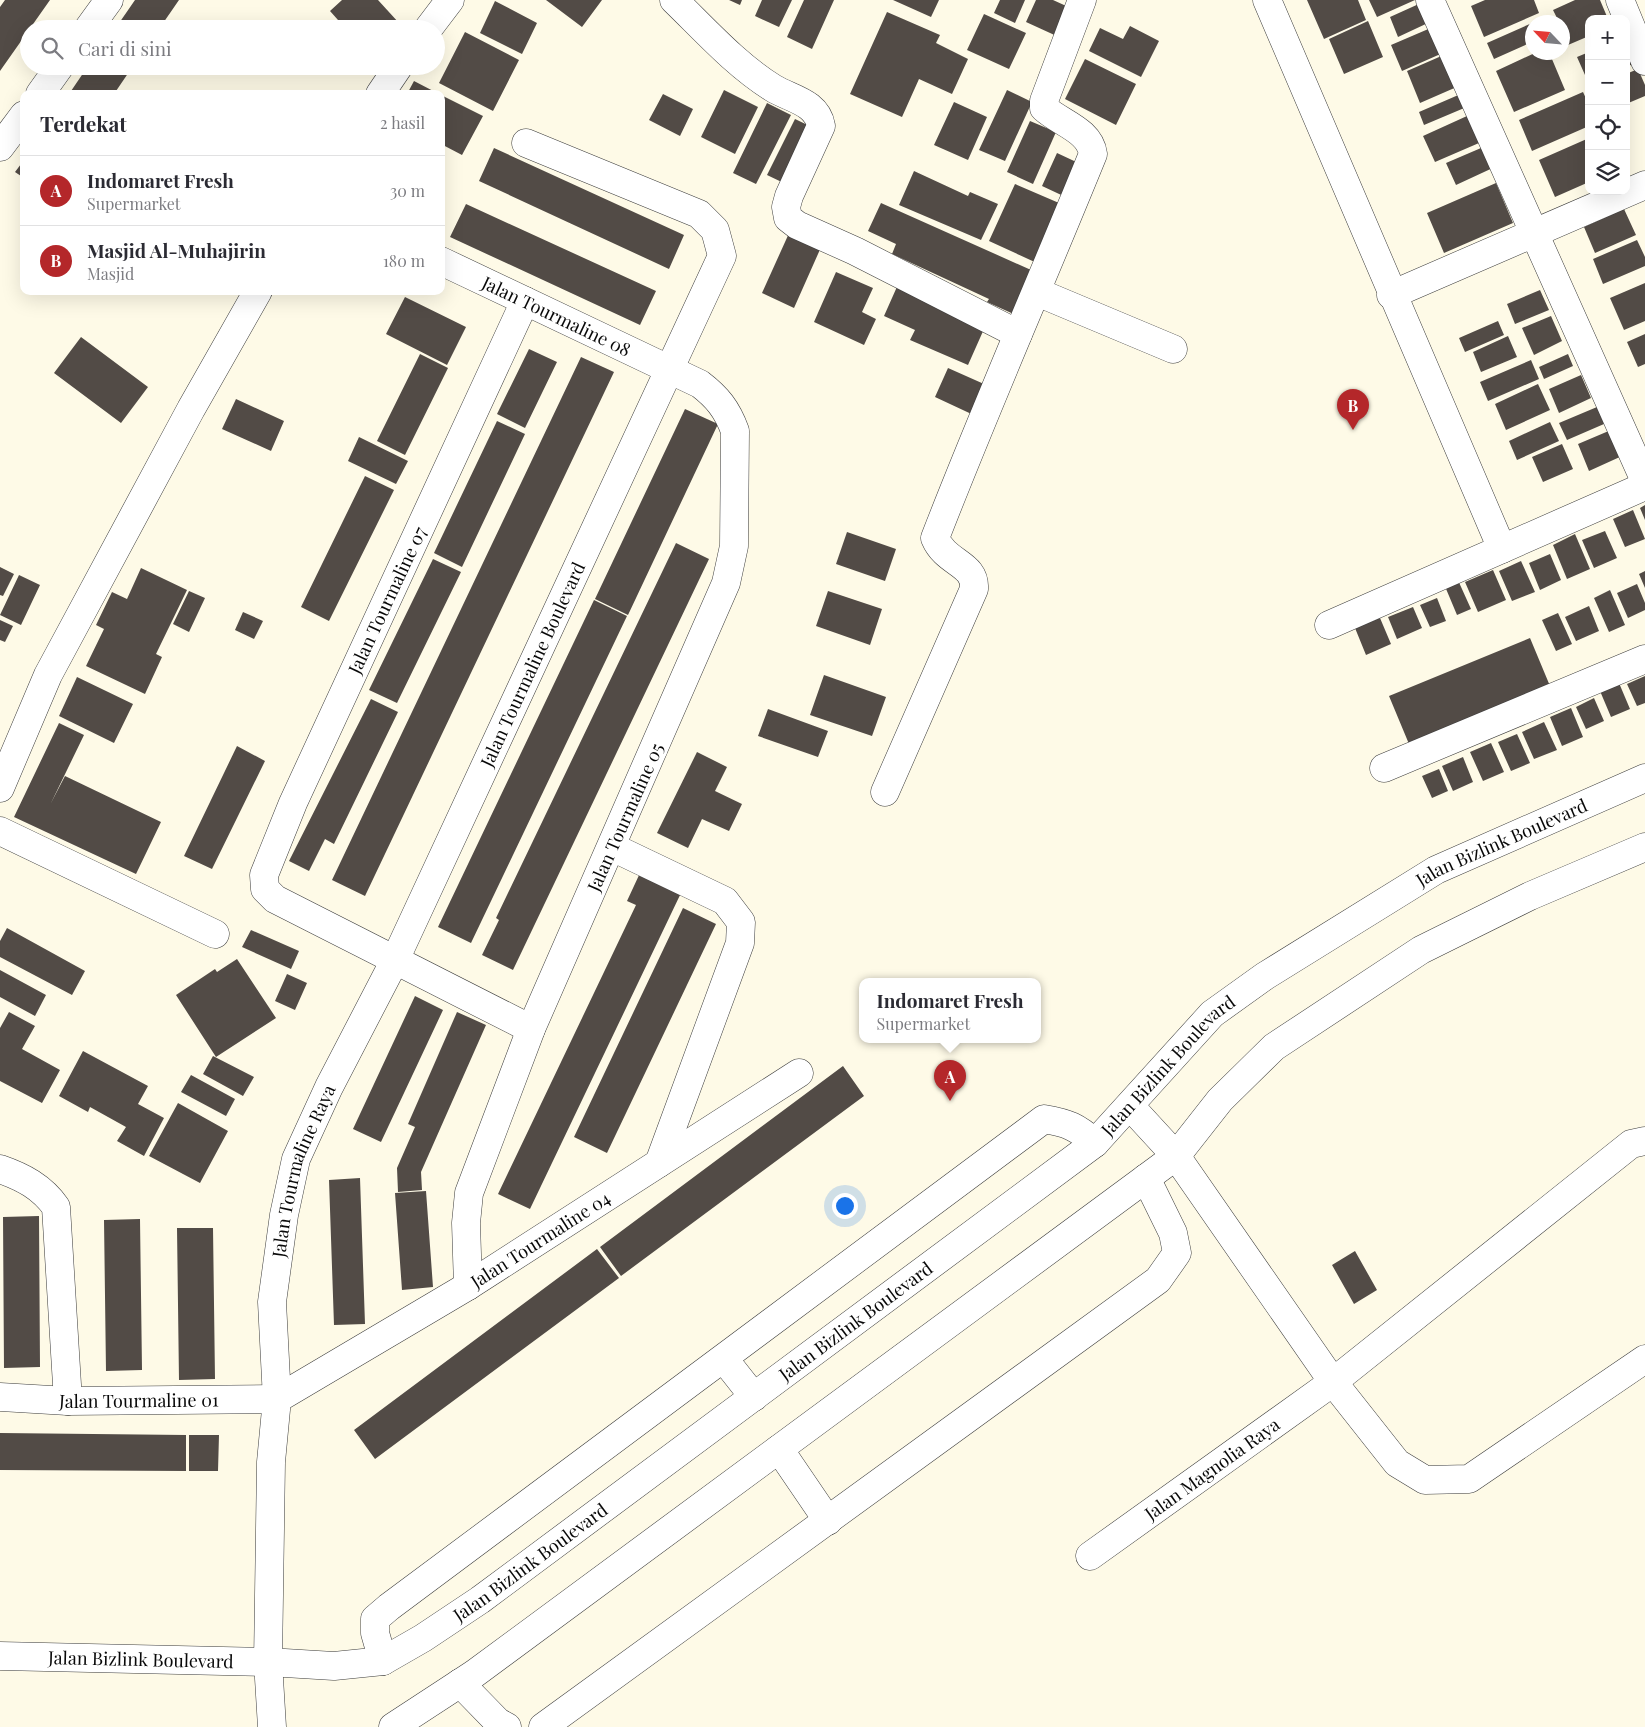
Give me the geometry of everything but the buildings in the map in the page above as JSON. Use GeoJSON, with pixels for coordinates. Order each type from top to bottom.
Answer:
{"type":"FeatureCollection","features":[{"type":"Feature","properties":{"kind":"street"},"geometry":{"type":"LineString","coordinates":[[95,20],[109,0]]}},
{"type":"Feature","properties":{"kind":"street"},"geometry":{"type":"LineString","coordinates":[[435,20],[450,0]]}},
{"type":"Feature","properties":{"kind":"street"},"geometry":{"type":"LineString","coordinates":[[674,0],[752,74],[774,88],[815,109],[820,118],[822,126],[789,196],[786,207],[788,218],[798,225],[855,251],[1018,334]]}},
{"type":"Feature","properties":{"kind":"street"},"geometry":{"type":"LineString","coordinates":[[885,792],[974,589],[975,580],[971,572],[945,555],[935,538],[1018,334],[1038,292],[1093,154],[1092,144],[1087,137],[1044,108],[1044,101],[1082,0]]}},
{"type":"Feature","properties":{"kind":"street"},"geometry":{"type":"LineString","coordinates":[[1267,0],[1391,295],[1502,549]]}},
{"type":"Feature","properties":{"kind":"street"},"geometry":{"type":"LineString","coordinates":[[1430,0],[1645,480]]}},
{"type":"Feature","properties":{"kind":"street"},"geometry":{"type":"LineString","coordinates":[[1620,0],[1645,61]]}},
{"type":"Feature","properties":{"kind":"street"},"geometry":{"type":"LineString","coordinates":[[43,90],[54,75]]}},
{"type":"Feature","properties":{"kind":"street"},"geometry":{"type":"LineString","coordinates":[[383,90],[393,75]]}},
{"type":"Feature","properties":{"kind":"street"},"geometry":{"type":"LineString","coordinates":[[0,147],[20,120]]}},
{"type":"Feature","properties":{"kind":"street","name":"Jalan Tourmaline Boulevard"},"geometry":{"type":"LineString","coordinates":[[395,960],[722,256],[715,230],[700,214],[526,143]]}},
{"type":"Feature","properties":{"kind":"street"},"geometry":{"type":"LineString","coordinates":[[1391,295],[1645,185]]}},
{"type":"Feature","properties":{"kind":"street","name":"Jalan Tourmaline 08"},"geometry":{"type":"LineString","coordinates":[[445,263],[670,370]]}},
{"type":"Feature","properties":{"kind":"street"},"geometry":{"type":"LineString","coordinates":[[1038,292],[1173,349]]}},
{"type":"Feature","properties":{"kind":"street"},"geometry":{"type":"LineString","coordinates":[[0,788],[48,676],[191,409],[256,295]]}},
{"type":"Feature","properties":{"kind":"street","name":"Jalan Tourmaline 07"},"geometry":{"type":"LineString","coordinates":[[395,960],[275,899],[265,889],[264,875],[293,803],[525,301]]}},
{"type":"Feature","properties":{"kind":"street","name":"Jalan Tourmaline 05"},"geometry":{"type":"LineString","coordinates":[[468,1286],[466,1223],[469,1194],[531,1029],[726,583],[734,546],[735,431],[729,415],[717,397],[700,384],[670,370]]}},
{"type":"Feature","properties":{"kind":"street"},"geometry":{"type":"LineString","coordinates":[[1329,625],[1645,486]]}},
{"type":"Feature","properties":{"kind":"street"},"geometry":{"type":"LineString","coordinates":[[1384,768],[1645,659]]}},
{"type":"Feature","properties":{"kind":"street","name":"Jalan Bizlink Boulevard"},"geometry":{"type":"LineString","coordinates":[[0,1656],[268,1662],[334,1666],[383,1661],[423,1638],[480,1600],[1096,1143],[1212,1014],[1265,976],[1436,870],[1645,778]]}},
{"type":"Feature","properties":{"kind":"street"},"geometry":{"type":"LineString","coordinates":[[0,831],[215,934]]}},
{"type":"Feature","properties":{"kind":"street"},"geometry":{"type":"LineString","coordinates":[[612,846],[725,900],[741,922],[740,943],[659,1163]]}},
{"type":"Feature","properties":{"kind":"street"},"geometry":{"type":"LineString","coordinates":[[393,1727],[460,1682],[1176,1156],[1220,1100],[1274,1047],[1420,950],[1530,896],[1645,847]]}},
{"type":"Feature","properties":{"kind":"street"},"geometry":{"type":"LineString","coordinates":[[395,960],[531,1029]]}},
{"type":"Feature","properties":{"kind":"street","name":"Jalan Tourmaline Raya"},"geometry":{"type":"LineString","coordinates":[[272,1727],[268,1662],[271,1462],[277,1399],[272,1302],[284,1215],[296,1160],[329,1087],[395,960]]}},
{"type":"Feature","properties":{"kind":"street","name":"Jalan Tourmaline 04"},"geometry":{"type":"LineString","coordinates":[[277,1399],[468,1286],[799,1073]]}},
{"type":"Feature","properties":{"kind":"street"},"geometry":{"type":"LineString","coordinates":[[1130,1106],[1176,1156],[1333,1382],[1397,1462],[1425,1480],[1469,1479],[1645,1358]]}},
{"type":"Feature","properties":{"kind":"street"},"geometry":{"type":"LineString","coordinates":[[383,1661],[374,1633],[375,1619],[389,1607],[1044,1119],[1078,1128],[1096,1143]]}},
{"type":"Feature","properties":{"kind":"street","name":"Jalan Magnolia Raya"},"geometry":{"type":"LineString","coordinates":[[1090,1556],[1333,1382],[1631,1144],[1645,1141]]}},
{"type":"Feature","properties":{"kind":"street"},"geometry":{"type":"LineString","coordinates":[[0,1169],[35,1184],[48,1196],[56,1207],[68,1401]]}},
{"type":"Feature","properties":{"kind":"street"},"geometry":{"type":"LineString","coordinates":[[543,1727],[1158,1280],[1176,1253],[1173,1233],[1146,1178]]}},
{"type":"Feature","properties":{"kind":"street"},"geometry":{"type":"LineString","coordinates":[[724,1359],[754,1397]]}},
{"type":"Feature","properties":{"kind":"street","name":"Jalan Tourmaline 01"},"geometry":{"type":"LineString","coordinates":[[0,1397],[68,1401],[277,1399]]}},
{"type":"Feature","properties":{"kind":"street"},"geometry":{"type":"LineString","coordinates":[[779,1449],[828,1521]]}},
{"type":"Feature","properties":{"kind":"street"},"geometry":{"type":"LineString","coordinates":[[460,1682],[498,1722],[507,1727]]}},
{"type":"Feature","properties":{"kind":"place","name":"Masjid Al-Muhajirin"},"geometry":{"type":"Point","coordinates":[1353,430]}},
{"type":"Feature","properties":{"kind":"place","name":"Indomaret Fresh"},"geometry":{"type":"Point","coordinates":[950,1101]}}]}
